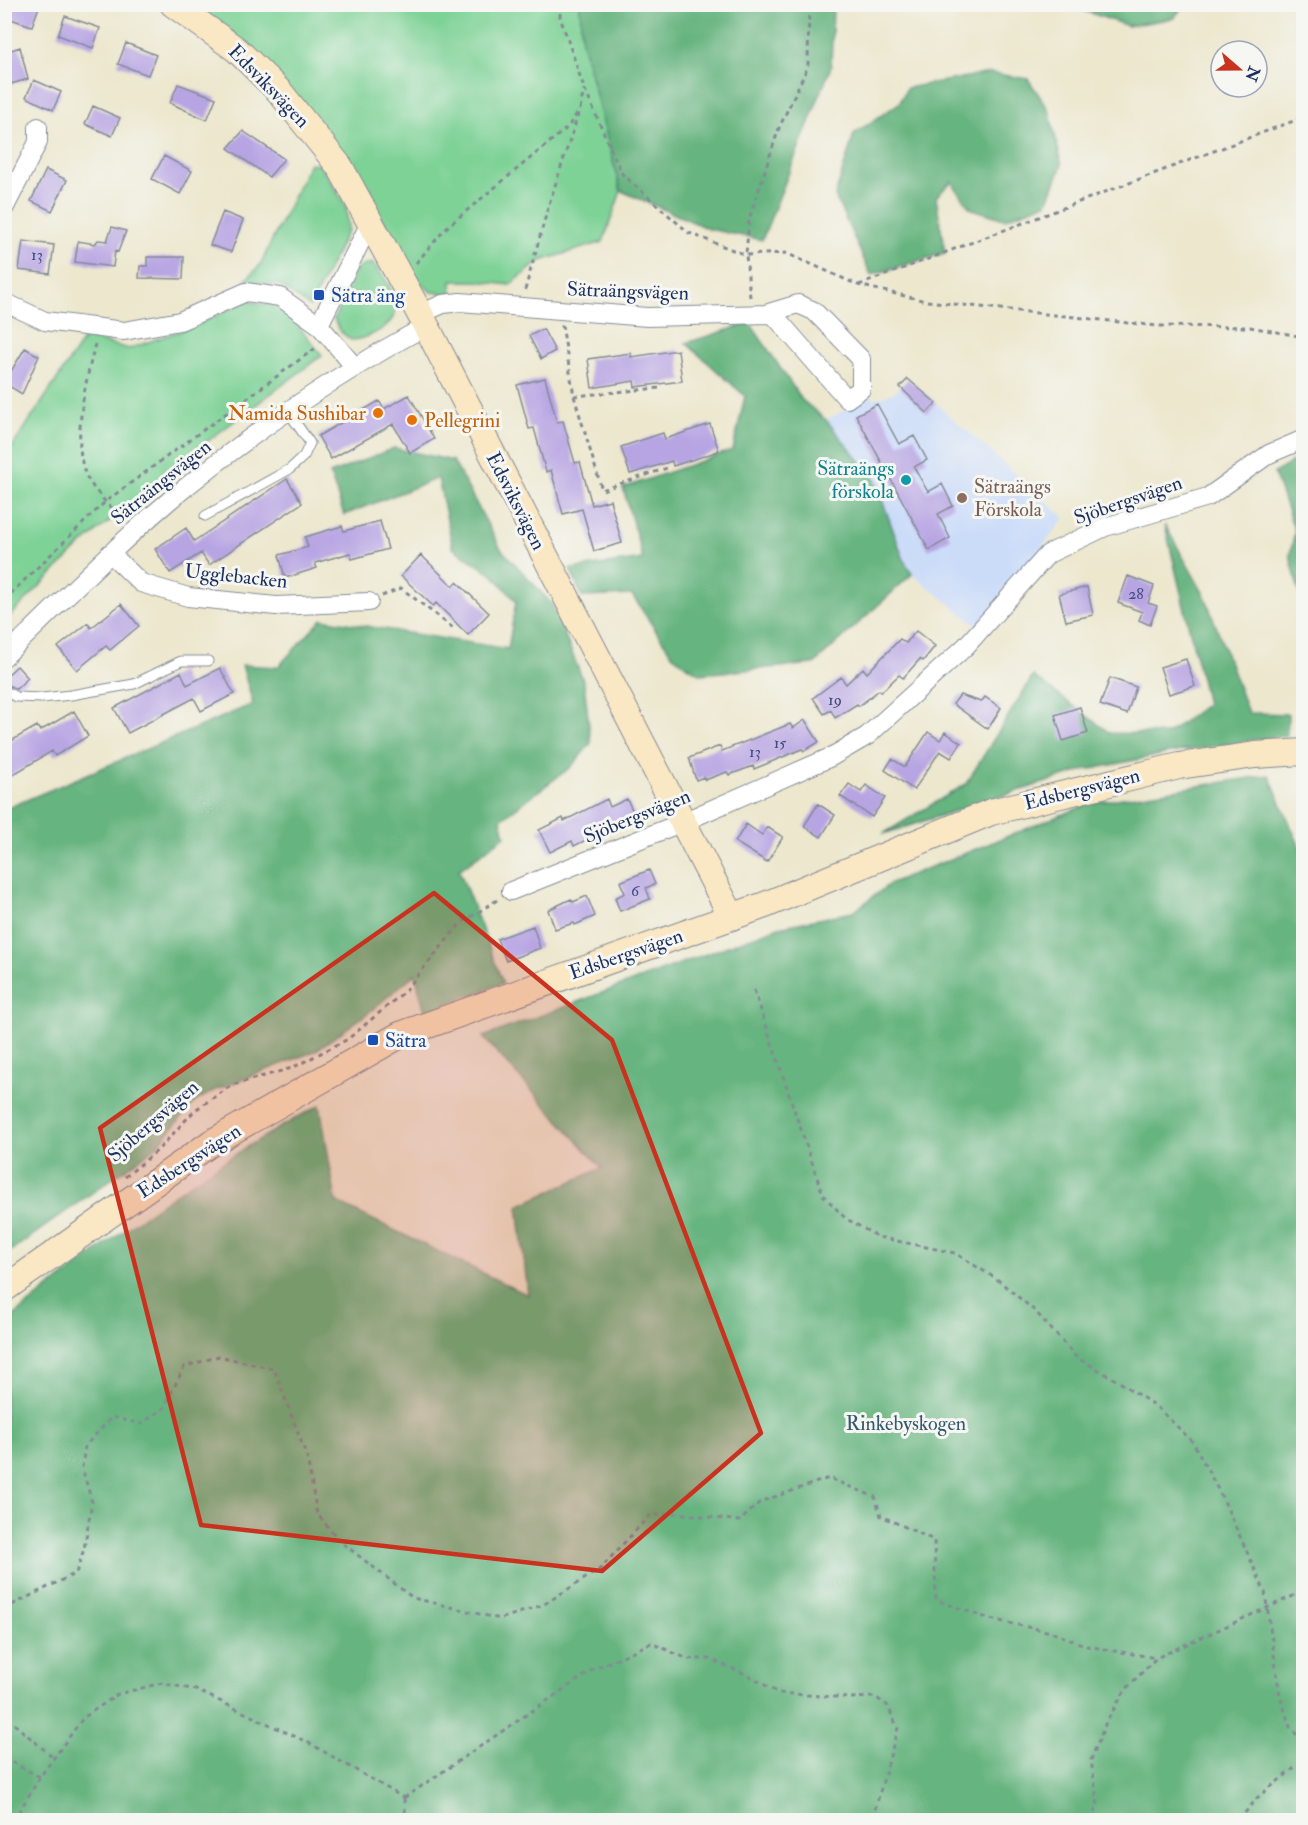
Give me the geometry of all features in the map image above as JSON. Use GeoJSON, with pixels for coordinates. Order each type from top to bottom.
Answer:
{"type":"FeatureCollection","features":[{"type":"Feature","properties":{"kind":"main road","name":"Edsviksvägen"},"geometry":{"type":"LineString","coordinates":[[173,4],[237,50],[279,91],[340,167],[423,320],[732,917]]}},
{"type":"Feature","properties":{"kind":"main road","name":"Edsbergsvägen"},"geometry":{"type":"LineString","coordinates":[[4,1289],[211,1143],[400,1035],[732,917],[991,812],[1179,766],[1255,754],[1304,752]]}},
{"type":"Feature","properties":{"kind":"street"},"geometry":{"type":"LineString","coordinates":[[4,209],[38,142],[38,127]]}},
{"type":"Feature","properties":{"kind":"street"},"geometry":{"type":"LineString","coordinates":[[324,332],[371,221]]}},
{"type":"Feature","properties":{"kind":"street"},"geometry":{"type":"LineString","coordinates":[[4,302],[45,321],[124,331],[180,321],[246,292],[280,297],[324,332],[354,366]]}},
{"type":"Feature","properties":{"kind":"street","name":"Sätraängsvägen"},"geometry":{"type":"LineString","coordinates":[[4,657],[110,553],[215,465],[443,304],[489,302],[560,312],[647,317],[772,314],[847,399],[861,389],[861,359],[806,305],[798,304],[758,314]]}},
{"type":"Feature","properties":{"kind":"street","name":"Sjöbergsvägen"},"geometry":{"type":"LineString","coordinates":[[510,891],[683,822],[831,757],[867,736],[965,647],[1048,554],[1105,527],[1208,497],[1269,454],[1304,439]]}},
{"type":"Feature","properties":{"kind":"street","name":"Ugglebacken"},"geometry":{"type":"LineString","coordinates":[[110,553],[141,582],[188,597],[276,606],[369,602]]}},
{"type":"Feature","properties":{"kind":"lane"},"geometry":{"type":"LineString","coordinates":[[205,516],[290,469],[304,456],[310,443],[289,413]]}},
{"type":"Feature","properties":{"kind":"lane"},"geometry":{"type":"LineString","coordinates":[[4,690],[16,697],[42,698],[71,695],[134,684],[181,661],[208,661]]}},
{"type":"Feature","properties":{"kind":"path"},"geometry":{"type":"LineString","coordinates":[[560,4],[560,17],[584,88],[622,174],[689,233],[746,255],[786,253],[858,285],[926,301],[1157,326],[1250,327],[1304,337]]}},
{"type":"Feature","properties":{"kind":"path"},"geometry":{"type":"LineString","coordinates":[[758,314],[746,255],[753,208],[779,129],[808,66],[809,4]]}},
{"type":"Feature","properties":{"kind":"path"},"geometry":{"type":"LineString","coordinates":[[521,308],[549,204],[580,109],[584,88]]}},
{"type":"Feature","properties":{"kind":"path"},"geometry":{"type":"LineString","coordinates":[[416,263],[447,226],[568,127],[580,109]]}},
{"type":"Feature","properties":{"kind":"path"},"geometry":{"type":"LineString","coordinates":[[858,285],[1304,117]]}},
{"type":"Feature","properties":{"kind":"path"},"geometry":{"type":"LineString","coordinates":[[560,312],[574,396],[602,490],[670,467]]}},
{"type":"Feature","properties":{"kind":"path"},"geometry":{"type":"LineString","coordinates":[[99,328],[82,407],[80,453],[86,475],[134,532]]}},
{"type":"Feature","properties":{"kind":"path"},"geometry":{"type":"LineString","coordinates":[[4,600],[106,501],[324,332]]}},
{"type":"Feature","properties":{"kind":"path"},"geometry":{"type":"LineString","coordinates":[[574,396],[659,388]]}},
{"type":"Feature","properties":{"kind":"path"},"geometry":{"type":"LineString","coordinates":[[369,602],[401,588],[453,628]]}},
{"type":"Feature","properties":{"kind":"path","name":"Sjöbergsvägen"},"geometry":{"type":"LineString","coordinates":[[124,1178],[158,1150],[195,1110],[232,1085],[292,1068],[348,1039],[404,992],[460,924],[510,891]]}},
{"type":"Feature","properties":{"kind":"path"},"geometry":{"type":"LineString","coordinates":[[754,990],[823,1195],[845,1218],[878,1237],[955,1253],[998,1280],[1035,1311],[1076,1357],[1158,1408],[1193,1442],[1224,1501],[1265,1592],[1269,1607],[1280,1696],[1290,1727],[1304,1743]]}},
{"type":"Feature","properties":{"kind":"path"},"geometry":{"type":"LineString","coordinates":[[4,1609],[76,1573],[84,1549],[92,1502],[82,1468],[84,1446],[112,1417],[141,1424],[164,1408],[184,1367],[219,1356],[274,1369],[307,1457],[317,1514],[341,1542],[412,1598],[500,1619],[543,1605],[600,1569],[648,1516],[677,1513],[740,1521],[760,1502],[829,1478],[875,1497],[881,1516],[934,1540],[936,1600],[990,1619],[1051,1632],[1087,1646],[1156,1658]]}},
{"type":"Feature","properties":{"kind":"path"},"geometry":{"type":"LineString","coordinates":[[1089,1821],[1098,1806],[1091,1760],[1106,1722],[1126,1689],[1156,1658],[1304,1591]]}},
{"type":"Feature","properties":{"kind":"path"},"geometry":{"type":"LineString","coordinates":[[404,1798],[594,1669],[651,1643],[688,1659],[709,1659],[748,1675],[778,1693],[850,1698],[875,1697],[887,1705],[898,1728],[872,1821]]}},
{"type":"Feature","properties":{"kind":"path"},"geometry":{"type":"LineString","coordinates":[[14,1821],[40,1777],[83,1718],[118,1694],[162,1683],[196,1690],[309,1743],[404,1798]]}},
{"type":"Feature","properties":{"kind":"path"},"geometry":{"type":"LineString","coordinates":[[14,1724],[54,1758]]}},
{"type":"Feature","properties":{"kind":"path"},"geometry":{"type":"LineString","coordinates":[[4,1758],[40,1777]]}},
{"type":"Feature","properties":{"kind":"path"},"geometry":{"type":"LineString","coordinates":[[1239,1821],[1258,1797],[1298,1765],[1304,1765]]}},
{"type":"Feature","properties":{"kind":"path"},"geometry":{"type":"LineString","coordinates":[[404,1798],[406,1821]]}},
{"type":"Feature","properties":{"kind":"highlighted area"},"geometry":{"type":"Polygon","coordinates":[[[434,893],[612,1040],[761,1433],[602,1571],[201,1525],[100,1128],[434,893]]]}},
{"type":"Feature","properties":{"kind":"shaded area","name":"Sätraängs Förskola"},"geometry":{"type":"Polygon","coordinates":[[[908,379],[1065,518],[979,627],[912,574],[826,420],[868,398],[883,397],[895,392],[908,379]]]}},
{"type":"Feature","properties":{"kind":"green space"},"geometry":{"type":"Polygon","coordinates":[[[190,5],[580,5],[582,41],[621,191],[603,242],[540,261],[510,285],[451,281],[452,294],[431,292],[414,276],[384,222],[190,5]]]}},
{"type":"Feature","properties":{"kind":"green space"},"geometry":{"type":"Polygon","coordinates":[[[580,5],[833,5],[831,67],[762,240],[709,229],[621,191],[582,41],[580,5]]]}},
{"type":"Feature","properties":{"kind":"green space"},"geometry":{"type":"Polygon","coordinates":[[[1073,5],[1184,5],[1174,18],[1128,26],[1073,5]]]}},
{"type":"Feature","properties":{"kind":"green space"},"geometry":{"type":"Polygon","coordinates":[[[989,73],[1028,79],[1049,110],[1062,165],[1047,203],[1004,219],[970,208],[951,182],[936,197],[945,253],[871,275],[835,196],[854,134],[899,103],[907,88],[989,73]]]}},
{"type":"Feature","properties":{"kind":"green space"},"geometry":{"type":"Polygon","coordinates":[[[310,163],[320,165],[346,206],[348,229],[310,307],[279,285],[245,281],[260,265],[310,163]]]}},
{"type":"Feature","properties":{"kind":"green space"},"geometry":{"type":"Polygon","coordinates":[[[372,263],[393,293],[396,304],[395,312],[387,325],[380,330],[351,340],[340,331],[334,319],[357,268],[372,263]]]}},
{"type":"Feature","properties":{"kind":"green space"},"geometry":{"type":"Polygon","coordinates":[[[246,301],[275,306],[295,322],[322,355],[172,468],[79,547],[5,621],[5,458],[85,337],[129,349],[199,324],[246,301]]]}},
{"type":"Feature","properties":{"kind":"green space"},"geometry":{"type":"Polygon","coordinates":[[[750,323],[802,400],[826,420],[874,478],[904,560],[912,574],[814,664],[700,674],[673,656],[632,595],[582,597],[570,569],[643,559],[623,488],[733,450],[745,396],[686,343],[750,323]]]}},
{"type":"Feature","properties":{"kind":"green space"},"geometry":{"type":"Polygon","coordinates":[[[394,448],[453,461],[501,549],[552,604],[584,683],[591,743],[571,767],[501,819],[505,836],[459,870],[503,983],[425,1012],[415,974],[367,1014],[315,1051],[215,1090],[195,1102],[155,1148],[5,1255],[5,809],[253,704],[242,665],[278,667],[322,619],[508,649],[516,601],[494,576],[453,548],[438,478],[344,515],[330,474],[394,448]]]}},
{"type":"Feature","properties":{"kind":"green space"},"geometry":{"type":"Polygon","coordinates":[[[1303,456],[1303,597],[1299,592],[1290,555],[1295,531],[1274,473],[1303,456]]]}},
{"type":"Feature","properties":{"kind":"green space"},"geometry":{"type":"Polygon","coordinates":[[[1165,525],[1205,596],[1248,713],[1288,714],[1287,735],[1170,753],[1081,771],[883,834],[966,784],[1033,676],[1110,733],[1167,734],[1207,704],[1165,525]]]}},
{"type":"Feature","properties":{"kind":"green space","name":"Rinkebyskogen"},"geometry":{"type":"Polygon","coordinates":[[[1269,775],[1304,857],[1303,1820],[5,1820],[5,1323],[157,1206],[237,1153],[320,1105],[336,1202],[528,1295],[518,1206],[602,1168],[483,1037],[779,927],[853,912],[891,883],[1091,803],[1269,775]]]}},
{"type":"Feature","properties":{"kind":"building"},"geometry":{"type":"Polygon","coordinates":[[[4,4],[40,4],[32,26],[4,17],[4,4]]]}},
{"type":"Feature","properties":{"kind":"building"},"geometry":{"type":"Polygon","coordinates":[[[65,16],[100,28],[93,48],[58,35],[65,16]]]}},
{"type":"Feature","properties":{"kind":"building"},"geometry":{"type":"Polygon","coordinates":[[[126,43],[156,55],[148,75],[118,64],[126,43]]]}},
{"type":"Feature","properties":{"kind":"building"},"geometry":{"type":"Polygon","coordinates":[[[20,47],[28,79],[11,84],[4,58],[9,57],[8,51],[20,47]]]}},
{"type":"Feature","properties":{"kind":"building"},"geometry":{"type":"Polygon","coordinates":[[[34,80],[61,92],[53,110],[26,97],[34,80]]]}},
{"type":"Feature","properties":{"kind":"building"},"geometry":{"type":"Polygon","coordinates":[[[178,84],[216,98],[207,120],[170,103],[178,84]]]}},
{"type":"Feature","properties":{"kind":"building"},"geometry":{"type":"Polygon","coordinates":[[[93,106],[120,118],[112,136],[85,124],[93,106]]]}},
{"type":"Feature","properties":{"kind":"building"},"geometry":{"type":"Polygon","coordinates":[[[243,131],[284,159],[269,177],[228,148],[243,131]]]}},
{"type":"Feature","properties":{"kind":"building"},"geometry":{"type":"Polygon","coordinates":[[[164,156],[192,171],[180,194],[152,179],[164,156]]]}},
{"type":"Feature","properties":{"kind":"building"},"geometry":{"type":"Polygon","coordinates":[[[46,170],[67,180],[52,211],[31,201],[46,170]]]}},
{"type":"Feature","properties":{"kind":"building"},"geometry":{"type":"Polygon","coordinates":[[[223,212],[243,220],[231,252],[210,245],[223,212]]]}},
{"type":"Feature","properties":{"kind":"building"},"geometry":{"type":"Polygon","coordinates":[[[112,227],[126,231],[118,252],[115,251],[113,267],[75,262],[78,241],[95,244],[98,240],[107,241],[112,227]]]}},
{"type":"Feature","properties":{"kind":"building"},"geometry":{"type":"Polygon","coordinates":[[[23,241],[54,245],[50,274],[19,270],[23,241]]]}},
{"type":"Feature","properties":{"kind":"building"},"geometry":{"type":"Polygon","coordinates":[[[147,257],[184,257],[183,279],[139,278],[140,266],[147,266],[147,257]]]}},
{"type":"Feature","properties":{"kind":"building"},"geometry":{"type":"Polygon","coordinates":[[[543,329],[555,351],[541,359],[529,336],[543,329]]]}},
{"type":"Feature","properties":{"kind":"building"},"geometry":{"type":"Polygon","coordinates":[[[25,348],[39,356],[22,394],[4,383],[25,348]]]}},
{"type":"Feature","properties":{"kind":"building"},"geometry":{"type":"Polygon","coordinates":[[[678,350],[682,381],[635,387],[634,381],[592,388],[588,359],[631,353],[631,357],[678,350]]]}},
{"type":"Feature","properties":{"kind":"building"},"geometry":{"type":"Polygon","coordinates":[[[545,378],[557,422],[563,421],[575,463],[580,462],[592,505],[610,500],[622,543],[594,551],[582,509],[563,514],[551,470],[546,472],[534,428],[529,429],[517,385],[545,378]]]}},
{"type":"Feature","properties":{"kind":"building"},"geometry":{"type":"Polygon","coordinates":[[[908,379],[936,403],[927,413],[900,387],[908,379]]]}},
{"type":"Feature","properties":{"kind":"building"},"geometry":{"type":"Polygon","coordinates":[[[409,395],[434,439],[410,453],[393,424],[331,459],[318,436],[379,401],[384,409],[409,395]]]}},
{"type":"Feature","properties":{"kind":"building","name":"Sätraängs förskola"},"geometry":{"type":"Polygon","coordinates":[[[877,404],[899,444],[914,436],[927,460],[914,467],[928,492],[942,484],[953,506],[938,514],[950,538],[929,550],[856,415],[877,404]]]}},
{"type":"Feature","properties":{"kind":"building"},"geometry":{"type":"Polygon","coordinates":[[[710,424],[719,451],[673,466],[672,461],[630,474],[621,447],[663,433],[665,439],[710,424]]]}},
{"type":"Feature","properties":{"kind":"building"},"geometry":{"type":"Polygon","coordinates":[[[287,479],[302,503],[209,565],[201,553],[170,573],[155,549],[186,528],[194,541],[287,479]]]}},
{"type":"Feature","properties":{"kind":"building"},"geometry":{"type":"Polygon","coordinates":[[[380,521],[388,549],[352,559],[350,553],[315,563],[317,568],[285,578],[279,555],[308,547],[305,537],[342,526],[344,531],[380,521]]]}},
{"type":"Feature","properties":{"kind":"building"},"geometry":{"type":"Polygon","coordinates":[[[421,555],[453,586],[457,582],[489,613],[468,635],[436,603],[433,606],[401,576],[421,555]]]}},
{"type":"Feature","properties":{"kind":"building"},"geometry":{"type":"Polygon","coordinates":[[[1128,576],[1154,586],[1148,603],[1157,606],[1150,625],[1139,620],[1142,612],[1118,603],[1128,576]]]}},
{"type":"Feature","properties":{"kind":"building"},"geometry":{"type":"Polygon","coordinates":[[[1087,587],[1093,615],[1066,621],[1059,594],[1087,587]]]}},
{"type":"Feature","properties":{"kind":"building"},"geometry":{"type":"Polygon","coordinates":[[[121,604],[139,626],[110,650],[106,646],[77,670],[58,647],[88,623],[91,628],[121,604]]]}},
{"type":"Feature","properties":{"kind":"building"},"geometry":{"type":"Polygon","coordinates":[[[916,631],[935,646],[923,661],[920,659],[903,678],[899,675],[881,692],[879,690],[859,706],[857,704],[835,718],[831,710],[824,714],[813,698],[841,677],[846,684],[863,668],[867,673],[900,639],[906,643],[916,631]]]}},
{"type":"Feature","properties":{"kind":"building"},"geometry":{"type":"Polygon","coordinates":[[[1186,659],[1195,686],[1169,694],[1160,667],[1186,659]]]}},
{"type":"Feature","properties":{"kind":"building"},"geometry":{"type":"Polygon","coordinates":[[[17,666],[28,678],[16,689],[6,684],[4,678],[17,666]]]}},
{"type":"Feature","properties":{"kind":"building"},"geometry":{"type":"Polygon","coordinates":[[[220,668],[234,694],[201,711],[194,698],[128,733],[114,708],[181,672],[187,685],[220,668]]]}},
{"type":"Feature","properties":{"kind":"building"},"geometry":{"type":"Polygon","coordinates":[[[1110,678],[1136,687],[1127,714],[1100,705],[1110,678]]]}},
{"type":"Feature","properties":{"kind":"building"},"geometry":{"type":"Polygon","coordinates":[[[960,695],[981,702],[985,697],[1001,708],[988,729],[953,704],[960,695]]]}},
{"type":"Feature","properties":{"kind":"building"},"geometry":{"type":"Polygon","coordinates":[[[1080,707],[1088,733],[1063,741],[1055,715],[1080,707]]]}},
{"type":"Feature","properties":{"kind":"building"},"geometry":{"type":"Polygon","coordinates":[[[74,711],[88,736],[55,756],[52,751],[4,780],[4,745],[37,726],[40,731],[74,711]]]}},
{"type":"Feature","properties":{"kind":"building"},"geometry":{"type":"Polygon","coordinates":[[[805,720],[819,742],[804,751],[802,749],[754,769],[753,766],[729,775],[727,772],[705,780],[704,777],[696,780],[689,758],[720,746],[722,751],[790,724],[793,728],[805,720]]]}},
{"type":"Feature","properties":{"kind":"building"},"geometry":{"type":"Polygon","coordinates":[[[928,732],[940,740],[945,732],[961,743],[951,758],[940,751],[914,790],[885,770],[892,759],[905,767],[928,732]]]}},
{"type":"Feature","properties":{"kind":"building"},"geometry":{"type":"Polygon","coordinates":[[[849,784],[861,792],[866,785],[885,798],[872,817],[840,796],[849,784]]]}},
{"type":"Feature","properties":{"kind":"building"},"geometry":{"type":"Polygon","coordinates":[[[607,799],[610,807],[627,799],[637,820],[597,839],[596,835],[574,846],[572,841],[550,852],[539,830],[563,818],[564,821],[607,799]]]}},
{"type":"Feature","properties":{"kind":"building"},"geometry":{"type":"Polygon","coordinates":[[[818,804],[835,815],[821,837],[804,826],[818,804]]]}},
{"type":"Feature","properties":{"kind":"building"},"geometry":{"type":"Polygon","coordinates":[[[746,824],[762,835],[767,827],[783,837],[767,862],[735,842],[746,824]]]}},
{"type":"Feature","properties":{"kind":"building"},"geometry":{"type":"Polygon","coordinates":[[[649,870],[655,884],[646,888],[650,899],[620,911],[615,898],[625,893],[620,882],[649,870]]]}},
{"type":"Feature","properties":{"kind":"building"},"geometry":{"type":"Polygon","coordinates":[[[587,896],[595,916],[575,925],[574,923],[555,929],[548,910],[571,899],[573,902],[587,896]]]}},
{"type":"Feature","properties":{"kind":"building"},"geometry":{"type":"Polygon","coordinates":[[[533,926],[540,948],[506,961],[497,939],[533,926]]]}},
{"type":"Feature","properties":{"kind":"place","name":"Sätra äng"},"geometry":{"type":"Point","coordinates":[319,295]}},
{"type":"Feature","properties":{"kind":"place","name":"Namida Sushibar"},"geometry":{"type":"Point","coordinates":[378,413]}},
{"type":"Feature","properties":{"kind":"place","name":"Pellegrini"},"geometry":{"type":"Point","coordinates":[412,420]}},
{"type":"Feature","properties":{"kind":"place","name":"Sätraängs förskola"},"geometry":{"type":"Point","coordinates":[906,480]}},
{"type":"Feature","properties":{"kind":"place","name":"Sätraängs Förskola"},"geometry":{"type":"Point","coordinates":[962,498]}},
{"type":"Feature","properties":{"kind":"place","name":"Sätra"},"geometry":{"type":"Point","coordinates":[373,1040]}}]}
